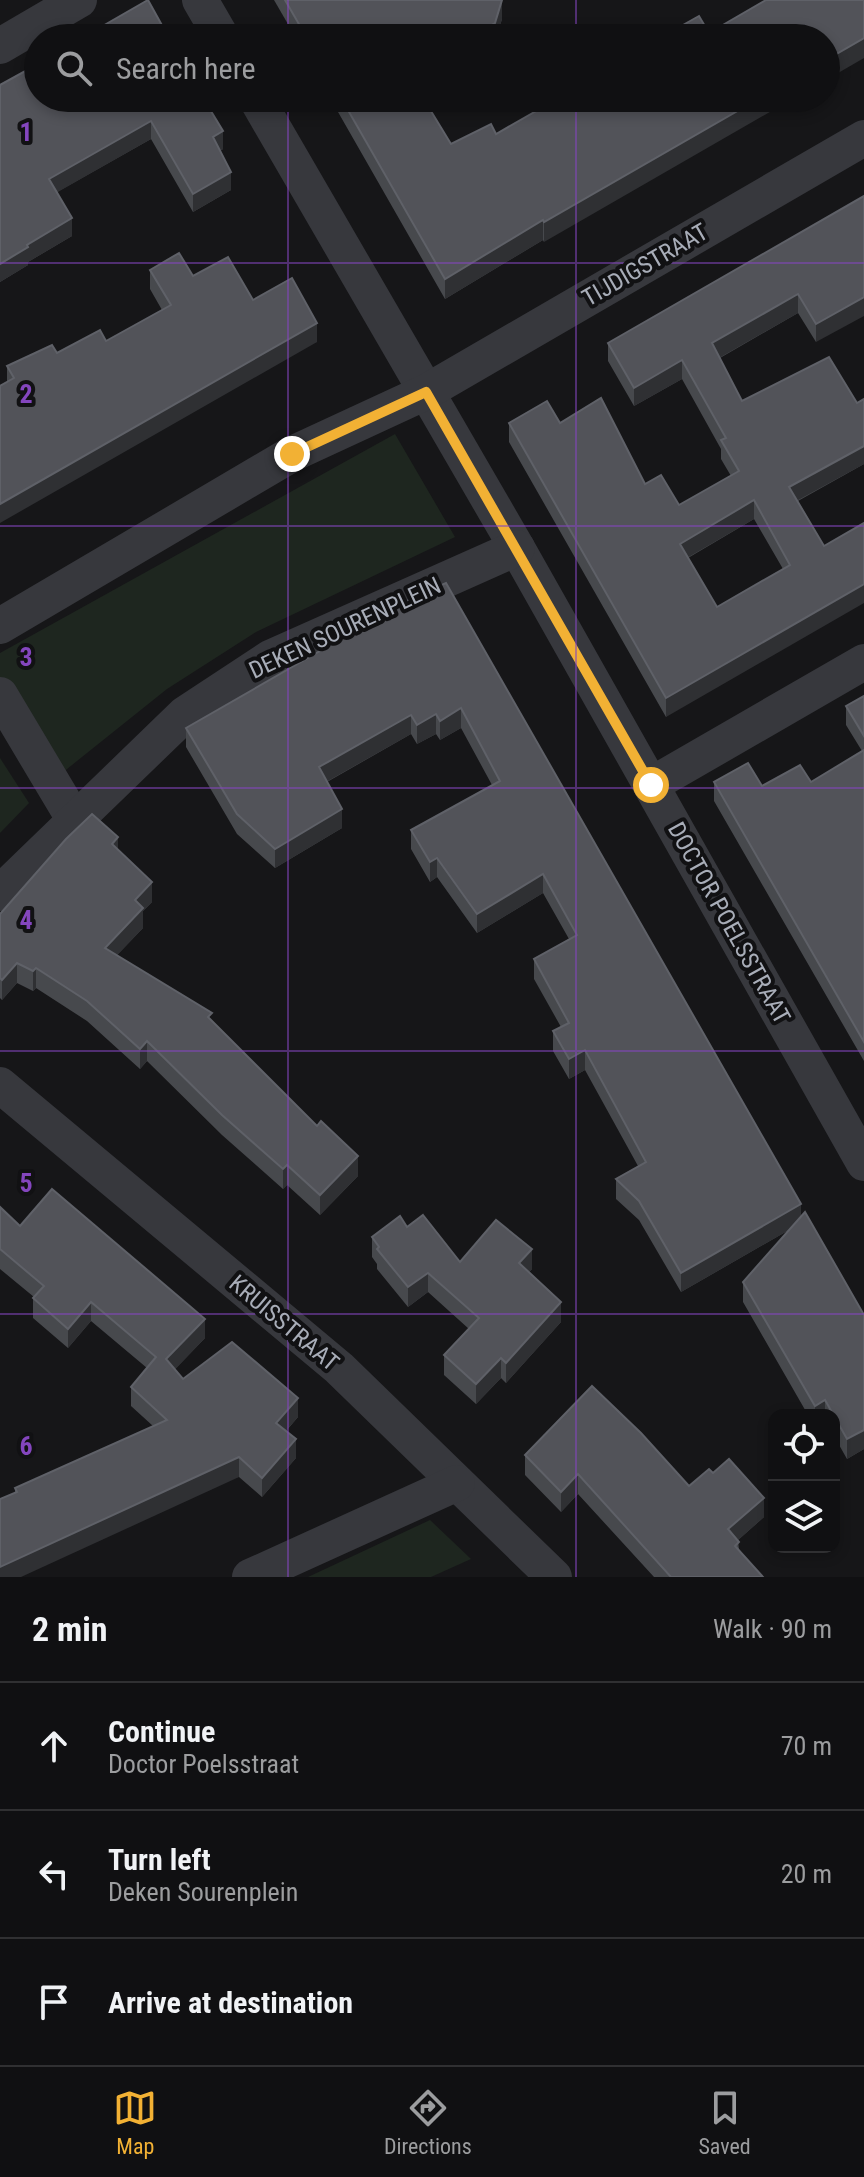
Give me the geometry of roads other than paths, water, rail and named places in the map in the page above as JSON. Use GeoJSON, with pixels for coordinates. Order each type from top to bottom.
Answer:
{"type":"FeatureCollection","features":[{"type":"Feature","properties":{"kind":"street"},"geometry":{"type":"LineString","coordinates":[[38,24],[79,0]]}},
{"type":"Feature","properties":{"kind":"street"},"geometry":{"type":"LineString","coordinates":[[200,0],[214,24]]}},
{"type":"Feature","properties":{"kind":"street"},"geometry":{"type":"LineString","coordinates":[[0,46],[24,32]]}},
{"type":"Feature","properties":{"kind":"street","name":"DOCTOR POELSSTRAAT"},"geometry":{"type":"LineString","coordinates":[[264,112],[862,1154]]}},
{"type":"Feature","properties":{"kind":"street","name":"TIJDIGSTRAAT"},"geometry":{"type":"LineString","coordinates":[[426,392],[864,138]]}},
{"type":"Feature","properties":{"kind":"street"},"geometry":{"type":"LineString","coordinates":[[0,626],[292,454],[426,392]]}},
{"type":"Feature","properties":{"kind":"street","name":"DEKEN SOURENPLEIN"},"geometry":{"type":"LineString","coordinates":[[0,893],[185,714],[270,658],[517,548]]}},
{"type":"Feature","properties":{"kind":"street"},"geometry":{"type":"LineString","coordinates":[[651,785],[864,662]]}},
{"type":"Feature","properties":{"kind":"street"},"geometry":{"type":"LineString","coordinates":[[0,695],[74,819]]}},
{"type":"Feature","properties":{"kind":"street","name":"KRUISSTRAAT"},"geometry":{"type":"LineString","coordinates":[[0,1085],[339,1368],[457,1483],[545,1575]]}},
{"type":"Feature","properties":{"kind":"street"},"geometry":{"type":"LineString","coordinates":[[250,1577],[457,1483]]}}]}
